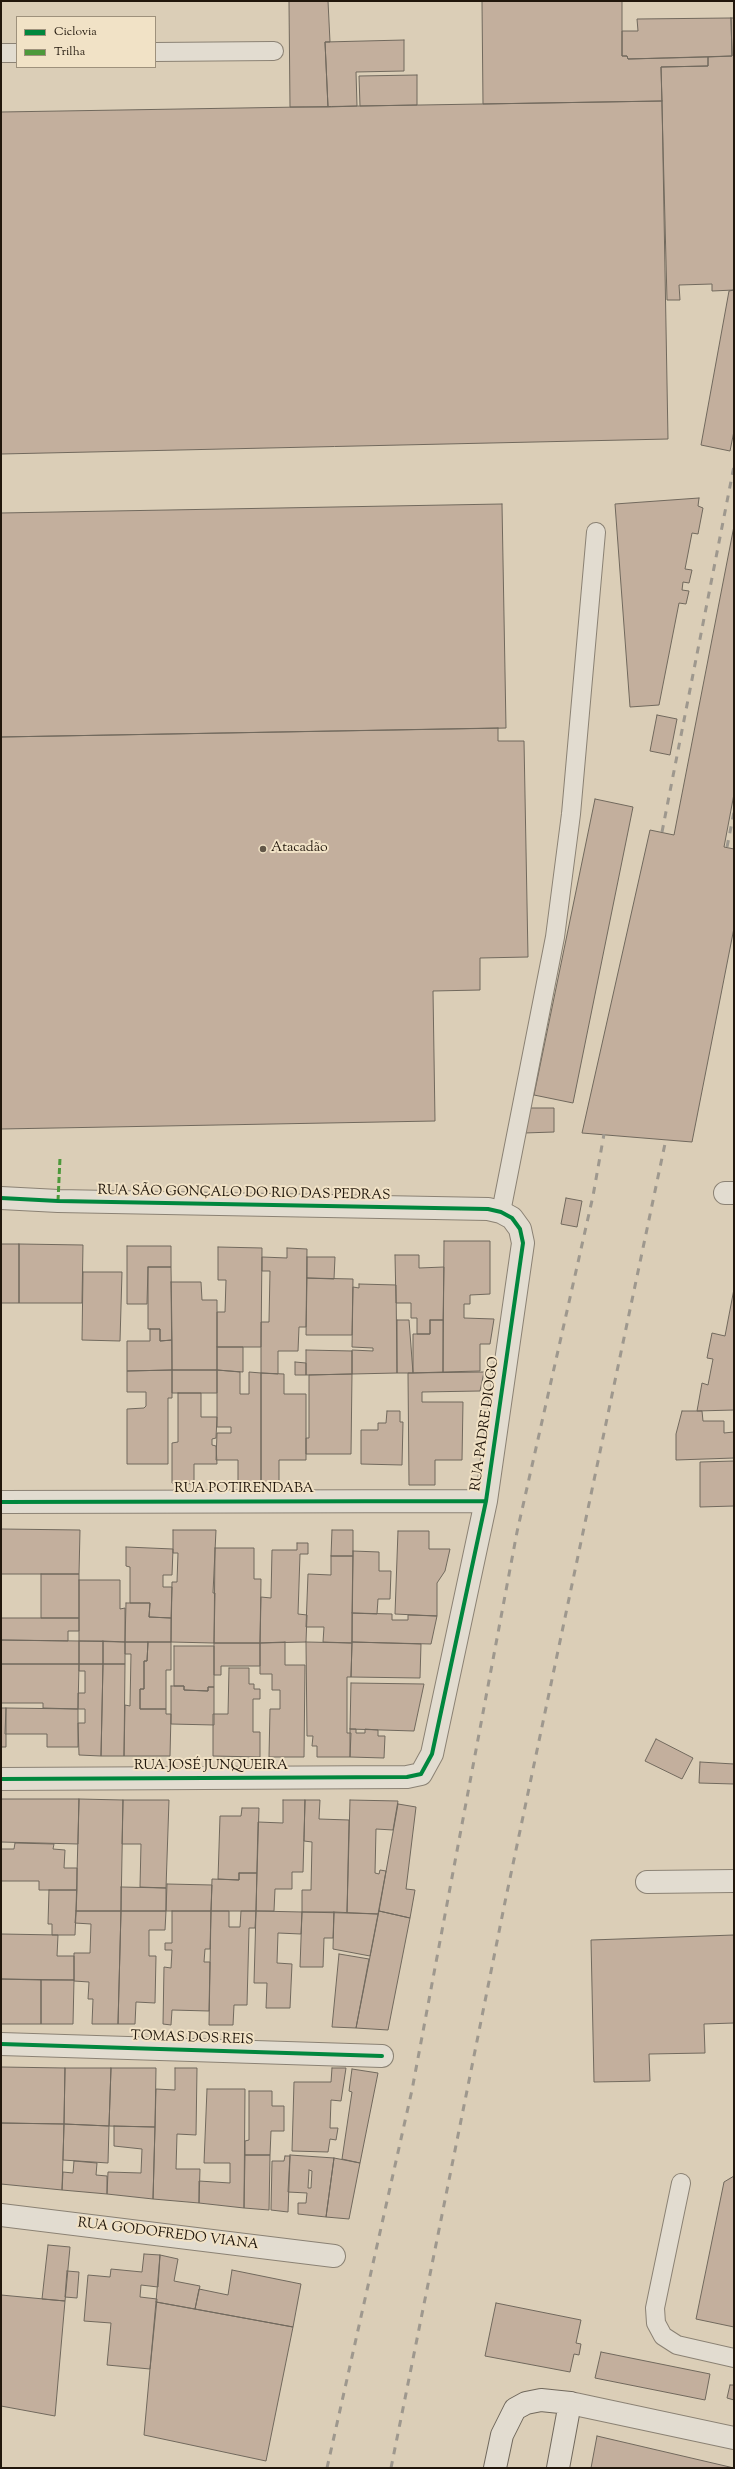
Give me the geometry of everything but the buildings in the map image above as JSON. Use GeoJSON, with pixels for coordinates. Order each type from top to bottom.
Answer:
{"type":"FeatureCollection","features":[{"type":"Feature","properties":{"kind":"street","name":"RUA SÃO GONÇALO DO RIO DAS PEDRAS"},"geometry":{"type":"LineString","coordinates":[[1,1198],[58,1201],[494,1210]]}},
{"type":"Feature","properties":{"kind":"street","name":"RUA PADRE DIOGO"},"geometry":{"type":"LineString","coordinates":[[421,1774],[432,1754],[486,1501],[523,1243],[520,1229],[512,1218],[494,1210]]}},
{"type":"Feature","properties":{"kind":"street","name":"RUA POTIRENDABA"},"geometry":{"type":"LineString","coordinates":[[1,1502],[486,1501]]}},
{"type":"Feature","properties":{"kind":"street","name":"RUA JOSÉ JUNQUEIRA"},"geometry":{"type":"LineString","coordinates":[[1,1779],[407,1777],[421,1774]]}},
{"type":"Feature","properties":{"kind":"street"},"geometry":{"type":"LineString","coordinates":[[647,1882],[734,1881]]}},
{"type":"Feature","properties":{"kind":"street","name":"TOMAS DOS REIS"},"geometry":{"type":"LineString","coordinates":[[1,2044],[382,2056]]}},
{"type":"Feature","properties":{"kind":"street","name":"RUA GODOFREDO VIANA"},"geometry":{"type":"LineString","coordinates":[[1,2214],[334,2256]]}},
{"type":"Feature","properties":{"kind":"street"},"geometry":{"type":"LineString","coordinates":[[495,2468],[502,2435],[515,2409],[526,2403],[541,2400],[570,2403],[734,2438]]}},
{"type":"Feature","properties":{"kind":"street"},"geometry":{"type":"LineString","coordinates":[[558,2468],[570,2403]]}},
{"type":"Feature","properties":{"kind":"lane"},"geometry":{"type":"LineString","coordinates":[[156,52],[274,51]]}},
{"type":"Feature","properties":{"kind":"lane"},"geometry":{"type":"LineString","coordinates":[[1,53],[16,53]]}},
{"type":"Feature","properties":{"kind":"lane"},"geometry":{"type":"LineString","coordinates":[[494,1210],[555,936],[571,814],[596,532]]}},
{"type":"Feature","properties":{"kind":"lane"},"geometry":{"type":"LineString","coordinates":[[681,2183],[655,2308],[656,2323],[663,2336],[677,2345],[734,2358]]}},
{"type":"Feature","properties":{"kind":"railway"},"geometry":{"type":"LineString","coordinates":[[662,832],[734,466]]}},
{"type":"Feature","properties":{"kind":"railway"},"geometry":{"type":"LineString","coordinates":[[727,847],[734,812]]}},
{"type":"Feature","properties":{"kind":"railway"},"geometry":{"type":"LineString","coordinates":[[327,2468],[412,2090],[517,1532],[593,1196],[604,1134]]}},
{"type":"Feature","properties":{"kind":"railway"},"geometry":{"type":"LineString","coordinates":[[391,2468],[505,1902],[666,1139]]}},
{"type":"Feature","properties":{"kind":"marked path"},"geometry":{"type":"LineString","coordinates":[[58,1201],[60,1158]]}},
{"type":"Feature","properties":{"kind":"cycle path"},"geometry":{"type":"LineString","coordinates":[[1,1198],[58,1201],[488,1209],[501,1212],[512,1218],[520,1229],[523,1243],[486,1501],[432,1754],[421,1774],[407,1777],[1,1779]]}},
{"type":"Feature","properties":{"kind":"cycle path"},"geometry":{"type":"LineString","coordinates":[[1,1502],[486,1501]]}},
{"type":"Feature","properties":{"kind":"cycle path"},"geometry":{"type":"LineString","coordinates":[[1,2044],[382,2056]]}},
{"type":"Feature","properties":{"kind":"place","name":"Atacadão"},"geometry":{"type":"Point","coordinates":[263,849]}}]}
